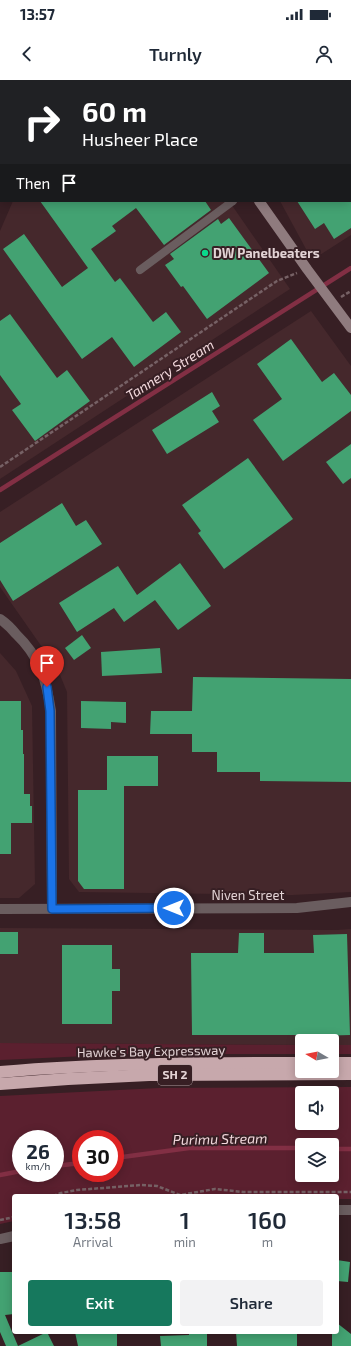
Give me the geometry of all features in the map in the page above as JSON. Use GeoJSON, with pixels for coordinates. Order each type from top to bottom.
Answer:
{"type":"FeatureCollection","features":[{"type":"Feature","properties":{"kind":"highway","name":"Hawke's Bay Expressway"},"geometry":{"type":"LineString","coordinates":[[0,1072],[40,1068],[124,1065],[295,1063]]}},
{"type":"Feature","properties":{"kind":"highway"},"geometry":{"type":"LineString","coordinates":[[339,1063],[351,1063]]}},
{"type":"Feature","properties":{"kind":"highway","name":"Hawke's Bay Expressway"},"geometry":{"type":"LineString","coordinates":[[0,1084],[149,1075],[351,1074]]}},
{"type":"Feature","properties":{"kind":"street"},"geometry":{"type":"LineString","coordinates":[[260,202],[351,328]]}},
{"type":"Feature","properties":{"kind":"street"},"geometry":{"type":"LineString","coordinates":[[0,619],[5,622],[26,644],[37,661],[47,687],[50,711],[52,909]]}},
{"type":"Feature","properties":{"kind":"street","name":"Niven Street"},"geometry":{"type":"LineString","coordinates":[[0,909],[297,908],[351,902]]}},
{"type":"Feature","properties":{"kind":"street"},"geometry":{"type":"LineString","coordinates":[[339,1210],[351,1210]]}},
{"type":"Feature","properties":{"kind":"street"},"geometry":{"type":"LineString","coordinates":[[0,1239],[12,1236]]}},
{"type":"Feature","properties":{"kind":"lane"},"geometry":{"type":"LineString","coordinates":[[140,270],[232,202]]}},
{"type":"Feature","properties":{"kind":"path"},"geometry":{"type":"LineString","coordinates":[[0,467],[277,281],[309,272]]}},
{"type":"Feature","properties":{"kind":"path"},"geometry":{"type":"LineString","coordinates":[[58,1194],[77,1190],[141,1185],[157,1186],[177,1194]]}},
{"type":"Feature","properties":{"kind":"path"},"geometry":{"type":"LineString","coordinates":[[186,1194],[215,1189],[243,1192],[351,1192]]}},
{"type":"Feature","properties":{"kind":"path"},"geometry":{"type":"LineString","coordinates":[[0,1220],[12,1217]]}},
{"type":"Feature","properties":{"kind":"shaded area"},"geometry":{"type":"Polygon","coordinates":[[[13,202],[230,202],[290,289],[0,479],[0,231],[13,202]]]}},
{"type":"Feature","properties":{"kind":"shaded area"},"geometry":{"type":"Polygon","coordinates":[[[281,202],[351,202],[351,235],[312,260],[281,202]]]}},
{"type":"Feature","properties":{"kind":"shaded area"},"geometry":{"type":"Polygon","coordinates":[[[311,311],[351,366],[351,892],[292,895],[79,892],[69,879],[67,692],[58,670],[0,587],[0,512],[311,311]]]}},
{"type":"Feature","properties":{"kind":"shaded area"},"geometry":{"type":"Polygon","coordinates":[[[0,653],[16,671],[32,706],[35,884],[19,898],[0,898],[0,653]]]}},
{"type":"Feature","properties":{"kind":"shaded area"},"geometry":{"type":"Polygon","coordinates":[[[0,928],[351,929],[351,1045],[339,1045],[339,1034],[295,1034],[295,1045],[0,1043],[0,928]]]}},
{"type":"Feature","properties":{"kind":"shaded area"},"geometry":{"type":"Polygon","coordinates":[[[0,1043],[295,1045],[295,1054],[130,1054],[0,1060],[0,1043]]]}},
{"type":"Feature","properties":{"kind":"shaded area"},"geometry":{"type":"Polygon","coordinates":[[[339,1045],[351,1045],[351,1054],[339,1054],[339,1045]]]}},
{"type":"Feature","properties":{"kind":"shaded area"},"geometry":{"type":"Polygon","coordinates":[[[295,1087],[295,1130],[339,1130],[339,1087],[351,1087],[351,1199],[339,1199],[339,1194],[12,1194],[12,1221],[0,1224],[0,1096],[159,1088],[295,1087]]]}},
{"type":"Feature","properties":{"kind":"building"},"geometry":{"type":"Polygon","coordinates":[[[41,202],[206,202],[211,210],[164,245],[136,208],[112,226],[116,231],[91,249],[115,282],[120,278],[153,322],[166,312],[181,332],[134,367],[112,337],[82,359],[3,249],[24,234],[62,287],[88,268],[41,202]]]}},
{"type":"Feature","properties":{"kind":"building"},"geometry":{"type":"Polygon","coordinates":[[[298,202],[351,202],[351,228],[334,239],[324,223],[315,229],[298,202]]]}},
{"type":"Feature","properties":{"kind":"building"},"geometry":{"type":"Polygon","coordinates":[[[229,218],[269,273],[207,319],[183,286],[181,287],[165,265],[174,259],[170,254],[218,219],[221,224],[229,218]]]}},
{"type":"Feature","properties":{"kind":"building"},"geometry":{"type":"Polygon","coordinates":[[[10,314],[57,378],[67,370],[90,401],[35,441],[12,410],[21,404],[0,375],[0,321],[10,314]]]}},
{"type":"Feature","properties":{"kind":"building"},"geometry":{"type":"Polygon","coordinates":[[[291,339],[322,382],[334,373],[351,395],[351,411],[283,461],[253,420],[282,399],[257,364],[291,339]]]}},
{"type":"Feature","properties":{"kind":"building"},"geometry":{"type":"Polygon","coordinates":[[[212,392],[220,406],[212,411],[219,422],[167,454],[152,430],[212,392]]]}},
{"type":"Feature","properties":{"kind":"building"},"geometry":{"type":"Polygon","coordinates":[[[351,444],[351,478],[343,484],[326,462],[351,444]]]}},
{"type":"Feature","properties":{"kind":"building"},"geometry":{"type":"Polygon","coordinates":[[[248,458],[293,519],[224,569],[198,533],[201,531],[182,505],[248,458]]]}},
{"type":"Feature","properties":{"kind":"building"},"geometry":{"type":"Polygon","coordinates":[[[62,503],[76,526],[86,520],[102,544],[13,601],[0,580],[0,543],[62,503]]]}},
{"type":"Feature","properties":{"kind":"building"},"geometry":{"type":"Polygon","coordinates":[[[180,563],[211,606],[178,630],[155,600],[124,622],[114,608],[77,632],[59,603],[118,566],[137,595],[180,563]]]}},
{"type":"Feature","properties":{"kind":"building"},"geometry":{"type":"Polygon","coordinates":[[[82,635],[91,648],[74,660],[65,648],[82,635]]]}},
{"type":"Feature","properties":{"kind":"building"},"geometry":{"type":"Polygon","coordinates":[[[160,648],[162,673],[102,676],[101,652],[160,648]]]}},
{"type":"Feature","properties":{"kind":"building"},"geometry":{"type":"Polygon","coordinates":[[[193,677],[351,679],[351,782],[260,781],[260,772],[217,772],[217,752],[192,752],[192,734],[150,734],[151,711],[192,711],[193,677]]]}},
{"type":"Feature","properties":{"kind":"building"},"geometry":{"type":"Polygon","coordinates":[[[0,701],[21,701],[21,730],[23,730],[24,754],[24,794],[30,794],[30,806],[32,806],[32,823],[11,823],[11,854],[0,854],[0,701]]]}},
{"type":"Feature","properties":{"kind":"building"},"geometry":{"type":"Polygon","coordinates":[[[81,701],[126,702],[126,723],[111,722],[111,729],[81,728],[81,701]]]}},
{"type":"Feature","properties":{"kind":"building"},"geometry":{"type":"Polygon","coordinates":[[[107,756],[158,756],[158,786],[124,786],[124,889],[84,889],[78,881],[78,790],[107,790],[107,756]]]}},
{"type":"Feature","properties":{"kind":"building"},"geometry":{"type":"Polygon","coordinates":[[[0,932],[18,932],[18,954],[0,954],[0,932]]]}},
{"type":"Feature","properties":{"kind":"building"},"geometry":{"type":"Polygon","coordinates":[[[239,933],[264,933],[264,953],[314,953],[313,935],[347,934],[350,1035],[192,1035],[191,953],[238,953],[239,933]]]}},
{"type":"Feature","properties":{"kind":"building"},"geometry":{"type":"Polygon","coordinates":[[[62,945],[112,945],[112,969],[120,969],[120,991],[112,991],[112,1024],[62,1024],[62,945]]]}},
{"type":"Feature","properties":{"kind":"building"},"geometry":{"type":"Polygon","coordinates":[[[339,1260],[350,1262],[348,1282],[339,1281],[339,1260]]]}},
{"type":"Feature","properties":{"kind":"building"},"geometry":{"type":"Polygon","coordinates":[[[0,1272],[12,1272],[12,1314],[5,1315],[18,1346],[6,1346],[0,1332],[0,1272]]]}},
{"type":"Feature","properties":{"kind":"building"},"geometry":{"type":"Polygon","coordinates":[[[339,1325],[351,1334],[351,1346],[332,1346],[332,1334],[339,1334],[339,1325]]]}},
{"type":"Feature","properties":{"kind":"building"},"geometry":{"type":"Polygon","coordinates":[[[43,1334],[48,1334],[54,1346],[18,1346],[43,1334]]]}},
{"type":"Feature","properties":{"kind":"building"},"geometry":{"type":"Polygon","coordinates":[[[75,1334],[117,1334],[117,1346],[78,1346],[75,1334]]]}},
{"type":"Feature","properties":{"kind":"building"},"geometry":{"type":"Polygon","coordinates":[[[207,1334],[207,1346],[161,1346],[160,1336],[207,1334]]]}},
{"type":"Feature","properties":{"kind":"building"},"geometry":{"type":"Polygon","coordinates":[[[236,1334],[297,1334],[297,1346],[237,1346],[236,1334]]]}},
{"type":"Feature","properties":{"kind":"waterway","name":"Tannery Stream"},"geometry":{"type":"LineString","coordinates":[[0,490],[351,268]]}},
{"type":"Feature","properties":{"kind":"waterway","name":"Purimu Stream"},"geometry":{"type":"LineString","coordinates":[[124,1157],[189,1148],[295,1148]]}},
{"type":"Feature","properties":{"kind":"waterway","name":"Purimu Stream"},"geometry":{"type":"LineString","coordinates":[[339,1149],[351,1149]]}},
{"type":"Feature","properties":{"kind":"waterway","name":"Purimu Stream"},"geometry":{"type":"LineString","coordinates":[[64,1165],[72,1164]]}},
{"type":"Feature","properties":{"kind":"waterway","name":"Purimu Stream"},"geometry":{"type":"LineString","coordinates":[[0,1175],[12,1173]]}},
{"type":"Feature","properties":{"kind":"place","name":"DW Panelbeaters"},"geometry":{"type":"Point","coordinates":[205,253]}},
{"type":"Feature","properties":{"kind":"route"},"geometry":{"type":"LineString","coordinates":[[47,687],[50,711],[52,909],[174,908]]}}]}
